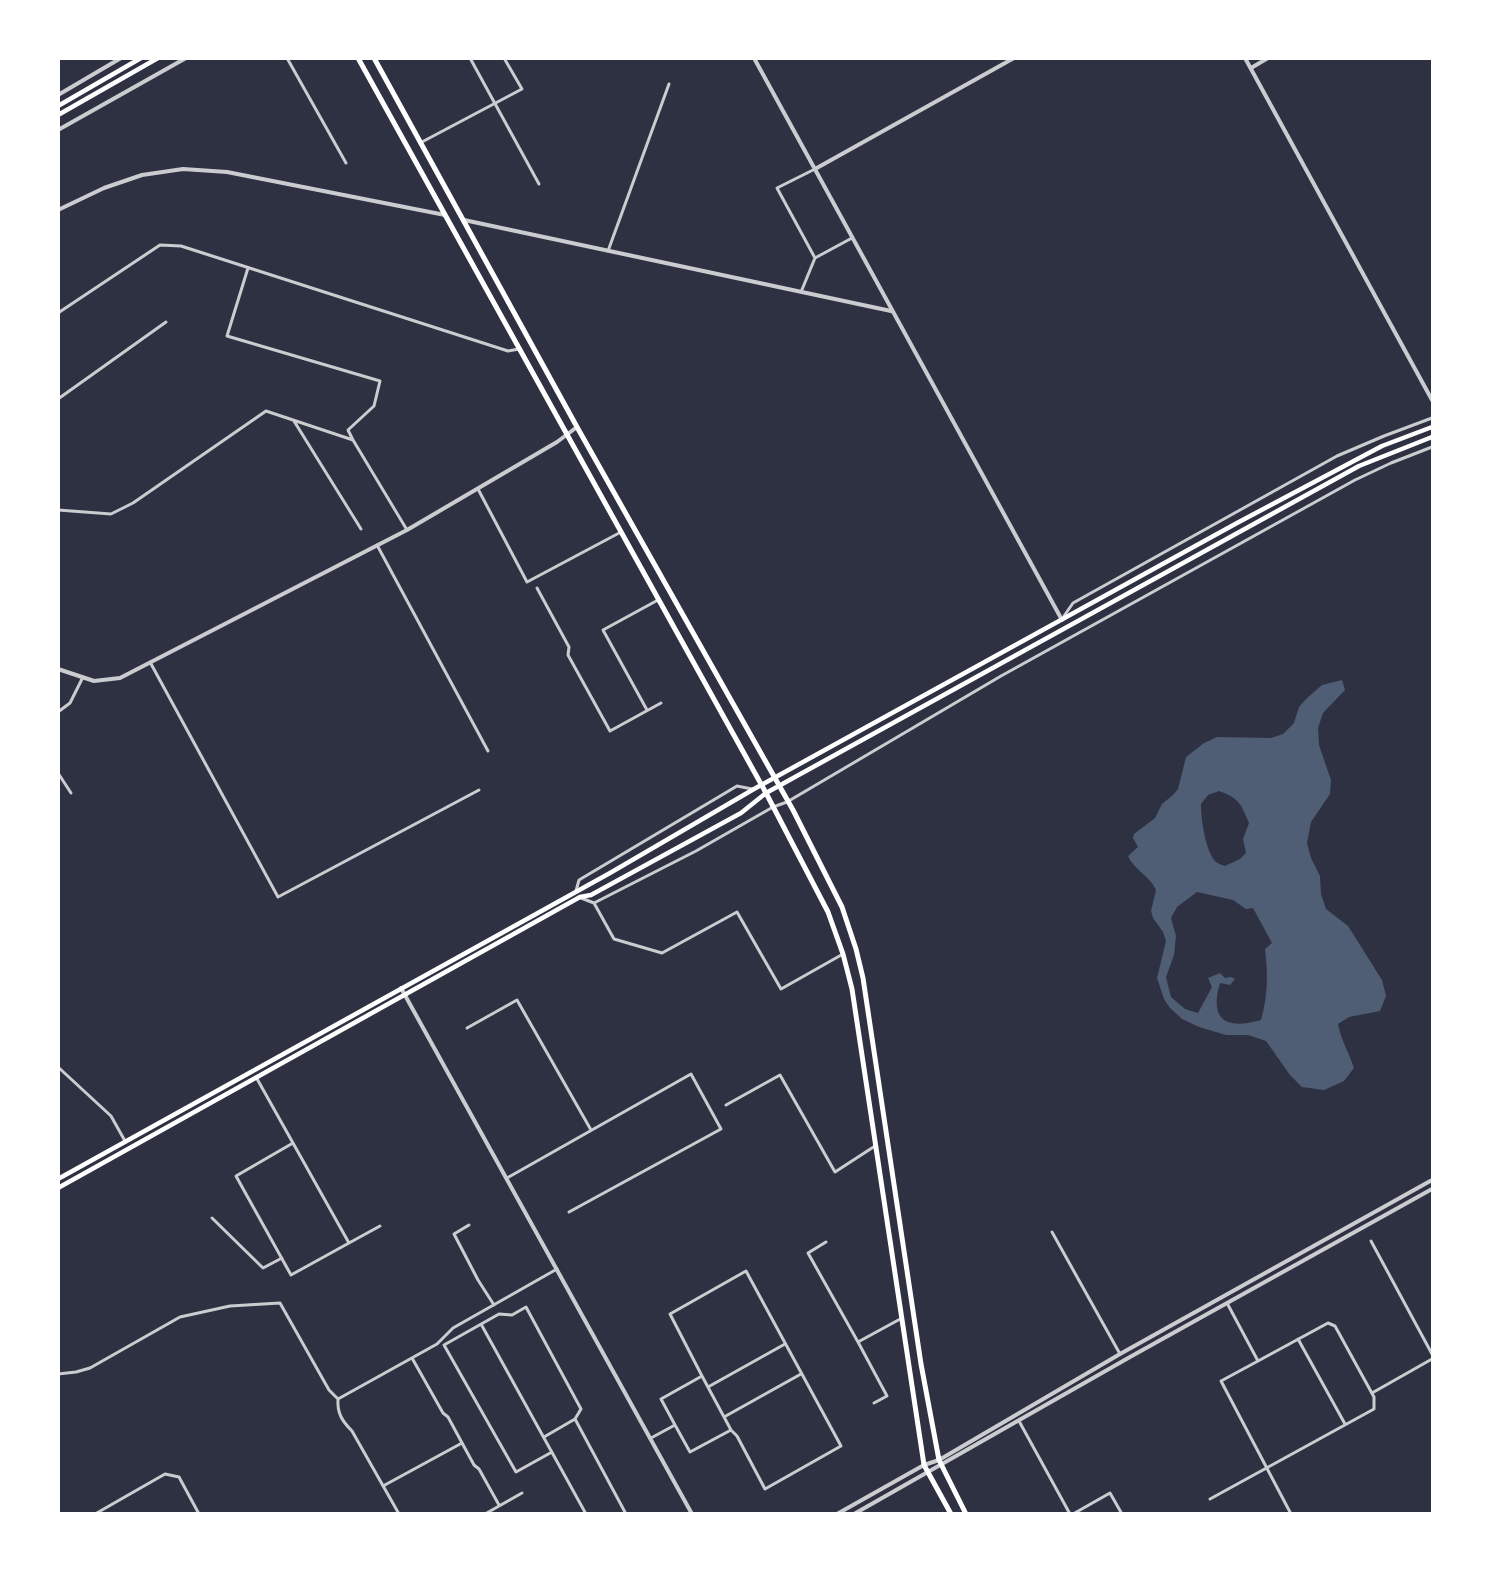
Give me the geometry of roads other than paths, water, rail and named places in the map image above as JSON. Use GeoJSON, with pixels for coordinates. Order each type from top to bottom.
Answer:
{"type":"FeatureCollection","features":[{"type":"Feature","properties":{"kind":"main road"},"geometry":{"type":"LineString","coordinates":[[58,106],[141,58]]}},
{"type":"Feature","properties":{"kind":"main road"},"geometry":{"type":"LineString","coordinates":[[58,115],[158,58]]}},
{"type":"Feature","properties":{"kind":"main road"},"geometry":{"type":"LineString","coordinates":[[358,58],[766,793],[828,912],[852,988],[924,1465],[951,1514]]}},
{"type":"Feature","properties":{"kind":"main road"},"geometry":{"type":"LineString","coordinates":[[374,58],[577,427],[730,697],[842,907],[863,978],[921,1364],[940,1463],[966,1514]]}},
{"type":"Feature","properties":{"kind":"main road"},"geometry":{"type":"LineString","coordinates":[[58,1179],[576,891],[761,785],[1345,464],[1382,446],[1432,427]]}},
{"type":"Feature","properties":{"kind":"main road"},"geometry":{"type":"LineString","coordinates":[[58,1188],[580,897],[591,895],[741,813],[766,793],[1359,466],[1432,437]]}},
{"type":"Feature","properties":{"kind":"street"},"geometry":{"type":"LineString","coordinates":[[58,95],[121,58]]}},
{"type":"Feature","properties":{"kind":"street"},"geometry":{"type":"LineString","coordinates":[[58,130],[186,58]]}},
{"type":"Feature","properties":{"kind":"street"},"geometry":{"type":"LineString","coordinates":[[287,58],[346,163]]}},
{"type":"Feature","properties":{"kind":"street"},"geometry":{"type":"LineString","coordinates":[[470,58],[539,184]]}},
{"type":"Feature","properties":{"kind":"street"},"geometry":{"type":"LineString","coordinates":[[420,143],[522,89],[504,58]]}},
{"type":"Feature","properties":{"kind":"street"},"geometry":{"type":"LineString","coordinates":[[754,58],[1062,620],[1073,603],[1338,456],[1432,418]]}},
{"type":"Feature","properties":{"kind":"street"},"geometry":{"type":"LineString","coordinates":[[815,258],[777,188],[1014,58]]}},
{"type":"Feature","properties":{"kind":"street"},"geometry":{"type":"LineString","coordinates":[[1245,58],[1432,400]]}},
{"type":"Feature","properties":{"kind":"street"},"geometry":{"type":"LineString","coordinates":[[1251,68],[1268,58]]}},
{"type":"Feature","properties":{"kind":"street"},"geometry":{"type":"LineString","coordinates":[[608,251],[669,84]]}},
{"type":"Feature","properties":{"kind":"street"},"geometry":{"type":"LineString","coordinates":[[58,210],[104,188],[142,175],[183,169],[237,173],[446,215]]}},
{"type":"Feature","properties":{"kind":"street"},"geometry":{"type":"LineString","coordinates":[[463,220],[891,311]]}},
{"type":"Feature","properties":{"kind":"street"},"geometry":{"type":"LineString","coordinates":[[801,292],[815,258],[852,238]]}},
{"type":"Feature","properties":{"kind":"street"},"geometry":{"type":"LineString","coordinates":[[58,313],[160,245],[181,246],[508,351],[519,350]]}},
{"type":"Feature","properties":{"kind":"street"},"geometry":{"type":"LineString","coordinates":[[248,268],[227,336],[380,381],[374,406],[348,430],[407,530]]}},
{"type":"Feature","properties":{"kind":"street"},"geometry":{"type":"LineString","coordinates":[[58,399],[166,322]]}},
{"type":"Feature","properties":{"kind":"street"},"geometry":{"type":"LineString","coordinates":[[58,510],[111,514],[133,503],[266,411],[353,440]]}},
{"type":"Feature","properties":{"kind":"street"},"geometry":{"type":"LineString","coordinates":[[293,420],[361,529]]}},
{"type":"Feature","properties":{"kind":"street"},"geometry":{"type":"LineString","coordinates":[[58,669],[94,681],[120,678],[407,530],[568,435],[577,427]]}},
{"type":"Feature","properties":{"kind":"street"},"geometry":{"type":"LineString","coordinates":[[594,903],[696,851],[773,807],[787,802],[1001,676],[1355,480],[1432,447]]}},
{"type":"Feature","properties":{"kind":"street"},"geometry":{"type":"LineString","coordinates":[[478,489],[527,582],[622,532]]}},
{"type":"Feature","properties":{"kind":"street"},"geometry":{"type":"LineString","coordinates":[[377,545],[488,751]]}},
{"type":"Feature","properties":{"kind":"street"},"geometry":{"type":"LineString","coordinates":[[537,588],[569,647],[568,655],[610,731],[661,703]]}},
{"type":"Feature","properties":{"kind":"street"},"geometry":{"type":"LineString","coordinates":[[648,711],[603,630],[659,600]]}},
{"type":"Feature","properties":{"kind":"street"},"geometry":{"type":"LineString","coordinates":[[150,662],[278,897],[478,790]]}},
{"type":"Feature","properties":{"kind":"street"},"geometry":{"type":"LineString","coordinates":[[58,712],[70,703],[83,677]]}},
{"type":"Feature","properties":{"kind":"street"},"geometry":{"type":"LineString","coordinates":[[58,773],[70,793]]}},
{"type":"Feature","properties":{"kind":"street"},"geometry":{"type":"LineString","coordinates":[[576,891],[579,880],[737,786],[754,789]]}},
{"type":"Feature","properties":{"kind":"street"},"geometry":{"type":"LineString","coordinates":[[580,897],[594,903],[614,939],[662,954],[737,912],[781,989],[843,954]]}},
{"type":"Feature","properties":{"kind":"street"},"geometry":{"type":"LineString","coordinates":[[401,988],[692,1514]]}},
{"type":"Feature","properties":{"kind":"street"},"geometry":{"type":"LineString","coordinates":[[466,1028],[517,1000],[591,1130]]}},
{"type":"Feature","properties":{"kind":"street"},"geometry":{"type":"LineString","coordinates":[[58,1067],[111,1116],[125,1141]]}},
{"type":"Feature","properties":{"kind":"street"},"geometry":{"type":"LineString","coordinates":[[507,1178],[691,1074],[721,1129],[569,1212]]}},
{"type":"Feature","properties":{"kind":"street"},"geometry":{"type":"LineString","coordinates":[[726,1105],[780,1075],[835,1172],[875,1146]]}},
{"type":"Feature","properties":{"kind":"street"},"geometry":{"type":"LineString","coordinates":[[256,1077],[350,1243]]}},
{"type":"Feature","properties":{"kind":"street"},"geometry":{"type":"LineString","coordinates":[[294,1143],[236,1176],[291,1275],[380,1226]]}},
{"type":"Feature","properties":{"kind":"street"},"geometry":{"type":"LineString","coordinates":[[854,1514],[928,1473],[940,1463],[1120,1354],[1432,1180]]}},
{"type":"Feature","properties":{"kind":"street"},"geometry":{"type":"LineString","coordinates":[[837,1514],[924,1465],[940,1463],[1019,1421],[1432,1190]]}},
{"type":"Feature","properties":{"kind":"street"},"geometry":{"type":"LineString","coordinates":[[212,1218],[263,1268],[282,1258]]}},
{"type":"Feature","properties":{"kind":"street"},"geometry":{"type":"LineString","coordinates":[[469,1225],[453,1234],[494,1305]]}},
{"type":"Feature","properties":{"kind":"street"},"geometry":{"type":"LineString","coordinates":[[1052,1232],[1120,1354]]}},
{"type":"Feature","properties":{"kind":"street"},"geometry":{"type":"LineString","coordinates":[[1371,1241],[1432,1357],[1372,1393]]}},
{"type":"Feature","properties":{"kind":"street"},"geometry":{"type":"LineString","coordinates":[[826,1242],[808,1253],[887,1396],[874,1403]]}},
{"type":"Feature","properties":{"kind":"street"},"geometry":{"type":"LineString","coordinates":[[338,1399],[437,1344],[453,1328],[557,1269]]}},
{"type":"Feature","properties":{"kind":"street"},"geometry":{"type":"LineString","coordinates":[[746,1271],[785,1344],[841,1446],[765,1489],[670,1314],[746,1271]]}},
{"type":"Feature","properties":{"kind":"street"},"geometry":{"type":"LineString","coordinates":[[58,1374],[90,1368],[180,1317],[230,1306],[280,1303],[329,1390],[338,1399],[337,1411],[352,1431],[399,1514]]}},
{"type":"Feature","properties":{"kind":"street"},"geometry":{"type":"LineString","coordinates":[[1227,1303],[1258,1361]]}},
{"type":"Feature","properties":{"kind":"street"},"geometry":{"type":"LineString","coordinates":[[544,1437],[575,1419],[581,1409],[526,1307],[512,1315],[499,1314],[444,1345],[516,1472],[552,1452]]}},
{"type":"Feature","properties":{"kind":"street"},"geometry":{"type":"LineString","coordinates":[[858,1342],[902,1318]]}},
{"type":"Feature","properties":{"kind":"street"},"geometry":{"type":"LineString","coordinates":[[1210,1499],[1267,1468],[1374,1409],[1374,1396],[1335,1326],[1328,1323],[1221,1381],[1267,1468],[1291,1514]]}},
{"type":"Feature","properties":{"kind":"street"},"geometry":{"type":"LineString","coordinates":[[481,1324],[586,1514]]}},
{"type":"Feature","properties":{"kind":"street"},"geometry":{"type":"LineString","coordinates":[[1298,1339],[1345,1425]]}},
{"type":"Feature","properties":{"kind":"street"},"geometry":{"type":"LineString","coordinates":[[708,1387],[785,1344]]}},
{"type":"Feature","properties":{"kind":"street"},"geometry":{"type":"LineString","coordinates":[[412,1357],[499,1505]]}},
{"type":"Feature","properties":{"kind":"street"},"geometry":{"type":"LineString","coordinates":[[724,1417],[802,1374]]}},
{"type":"Feature","properties":{"kind":"street"},"geometry":{"type":"LineString","coordinates":[[702,1376],[661,1399],[690,1452],[731,1430]]}},
{"type":"Feature","properties":{"kind":"street"},"geometry":{"type":"LineString","coordinates":[[575,1419],[626,1514]]}},
{"type":"Feature","properties":{"kind":"street"},"geometry":{"type":"LineString","coordinates":[[1019,1421],[1072,1514],[1110,1493],[1122,1514]]}},
{"type":"Feature","properties":{"kind":"street"},"geometry":{"type":"LineString","coordinates":[[651,1438],[675,1425]]}},
{"type":"Feature","properties":{"kind":"street"},"geometry":{"type":"LineString","coordinates":[[383,1486],[462,1443]]}},
{"type":"Feature","properties":{"kind":"street"},"geometry":{"type":"LineString","coordinates":[[95,1514],[165,1474],[179,1477],[199,1514]]}},
{"type":"Feature","properties":{"kind":"street"},"geometry":{"type":"LineString","coordinates":[[485,1514],[522,1493]]}},
{"type":"Feature","properties":{"kind":"water"},"geometry":{"type":"Polygon","coordinates":[[[1342,680],[1345,690],[1323,713],[1318,728],[1319,745],[1331,780],[1330,794],[1311,822],[1307,843],[1320,876],[1321,894],[1326,909],[1348,926],[1382,980],[1386,996],[1380,1011],[1349,1017],[1338,1024],[1354,1068],[1344,1081],[1324,1090],[1302,1087],[1290,1075],[1266,1041],[1248,1035],[1226,1035],[1199,1027],[1182,1019],[1170,1008],[1164,999],[1157,978],[1166,941],[1151,911],[1156,890],[1128,856],[1138,847],[1133,838],[1134,834],[1155,818],[1162,804],[1178,789],[1186,757],[1204,743],[1217,737],[1271,738],[1283,734],[1294,723],[1299,707],[1322,685],[1342,680]],[[1219,791],[1208,795],[1201,804],[1201,810],[1204,834],[1212,857],[1216,862],[1225,866],[1240,859],[1246,853],[1243,839],[1249,823],[1238,802],[1219,791]],[[1197,892],[1177,907],[1171,918],[1176,936],[1174,955],[1166,977],[1171,997],[1185,1009],[1198,1013],[1212,987],[1208,978],[1220,973],[1225,978],[1235,979],[1230,985],[1220,983],[1217,1006],[1223,1019],[1238,1024],[1261,1020],[1267,985],[1265,949],[1272,943],[1253,908],[1246,909],[1233,900],[1197,892]]]}}]}
